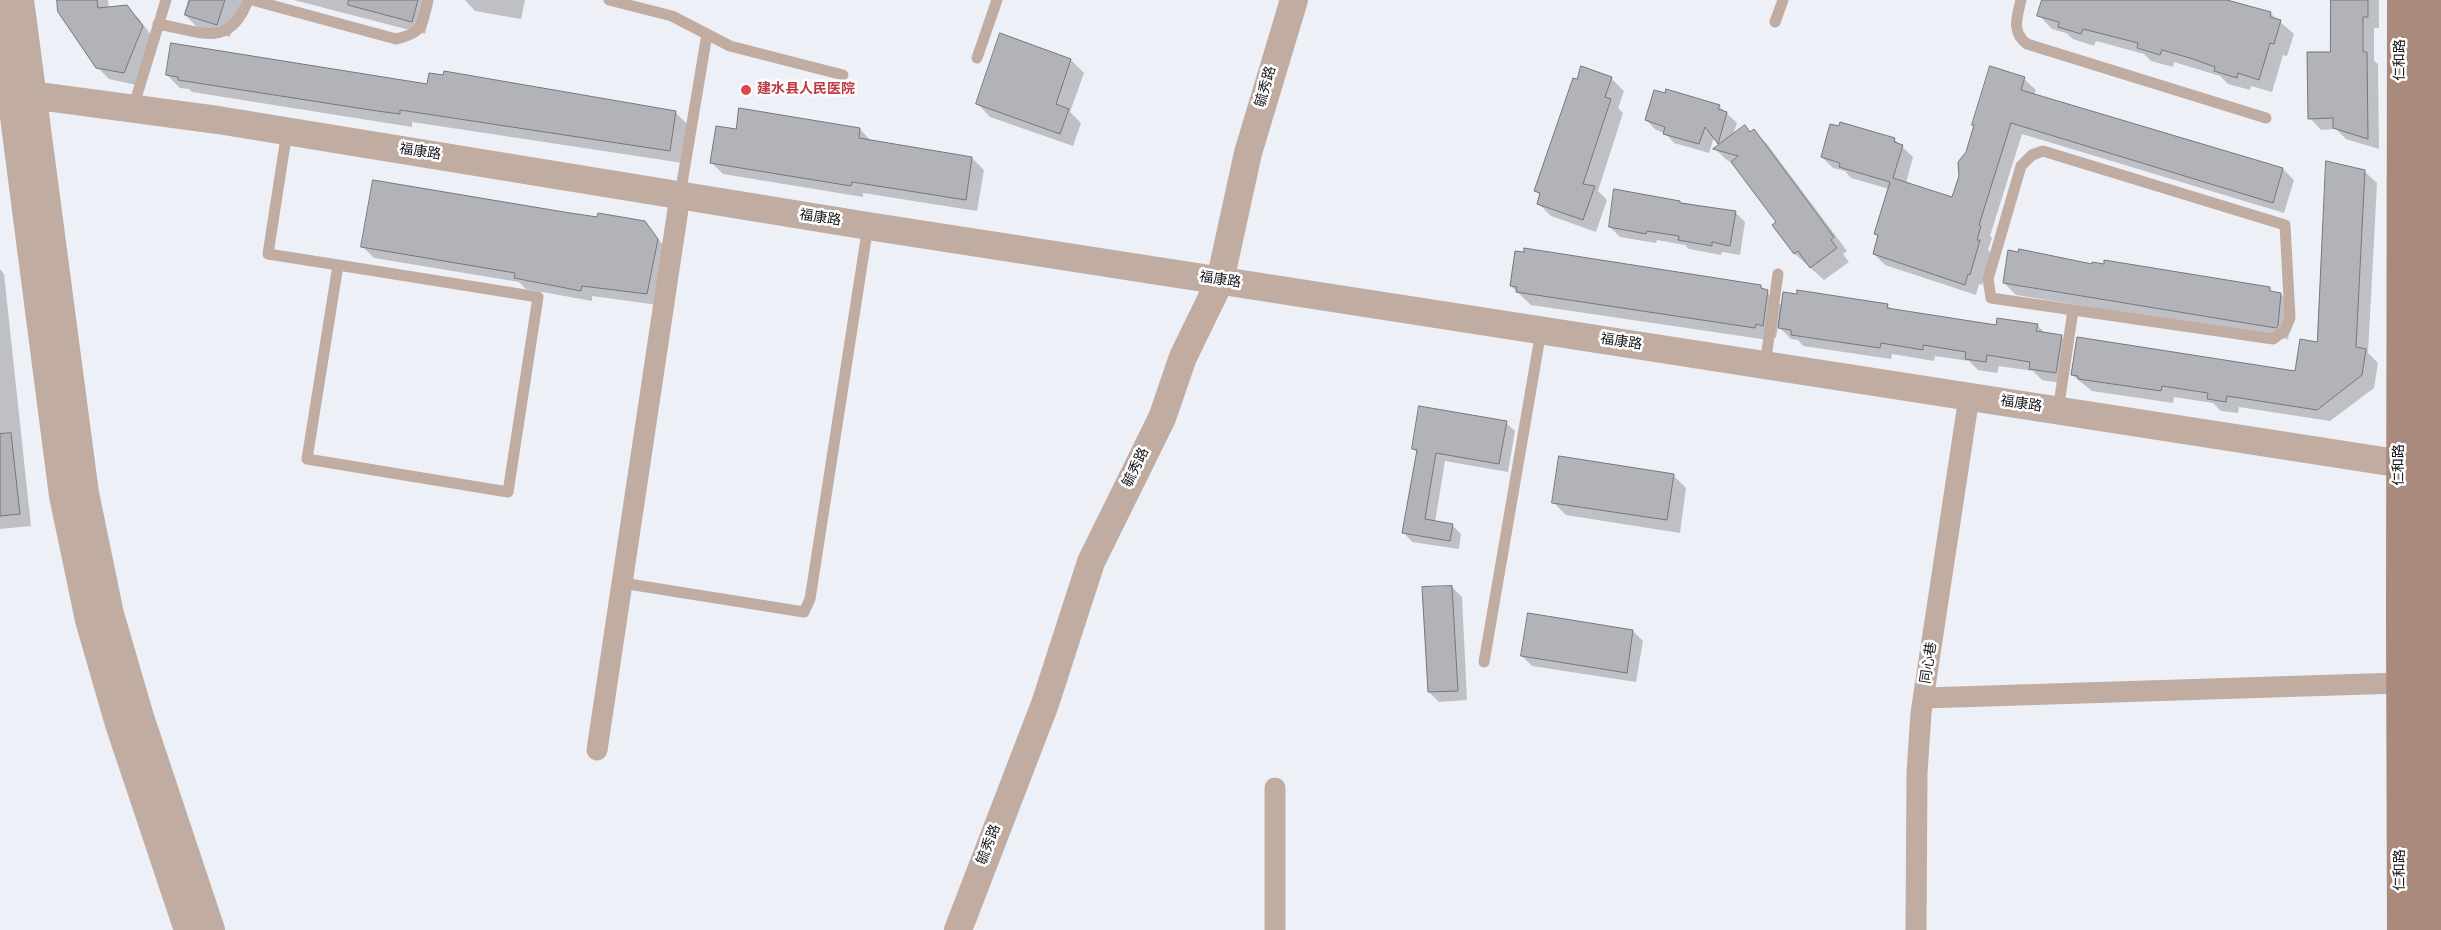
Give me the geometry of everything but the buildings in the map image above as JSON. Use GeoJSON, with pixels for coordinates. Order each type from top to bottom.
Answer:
{"type":"FeatureCollection","features":[{"type":"Feature","properties":{"kind":"main road","name":"仁和路"},"geometry":{"type":"LineString","coordinates":[[2401,0],[2400,683],[2402,930]]}},
{"type":"Feature","properties":{"kind":"main road","name":"仁和路"},"geometry":{"type":"LineString","coordinates":[[2428,0],[2434,469],[2428,930]]}},
{"type":"Feature","properties":{"kind":"street"},"geometry":{"type":"LineString","coordinates":[[20,0],[13,93],[63,496],[89,620],[119,724],[188,930]]}},
{"type":"Feature","properties":{"kind":"street","name":"毓秀路"},"geometry":{"type":"LineString","coordinates":[[958,930],[1044,704],[1091,562],[1162,418],[1183,358],[1220,281],[1248,153],[1294,0]]}},
{"type":"Feature","properties":{"kind":"street"},"geometry":{"type":"LineString","coordinates":[[0,10],[13,93],[85,493],[110,614],[140,717],[212,930]]}},
{"type":"Feature","properties":{"kind":"street","name":"福康路"},"geometry":{"type":"LineString","coordinates":[[13,93],[133,108],[287,131],[868,226],[2434,469]]}},
{"type":"Feature","properties":{"kind":"street"},"geometry":{"type":"LineString","coordinates":[[597,750],[680,196]]}},
{"type":"Feature","properties":{"kind":"street","name":"同心巷"},"geometry":{"type":"LineString","coordinates":[[1916,930],[1917,773],[1924,698],[1969,397]]}},
{"type":"Feature","properties":{"kind":"street"},"geometry":{"type":"LineString","coordinates":[[1924,698],[2400,683]]}},
{"type":"Feature","properties":{"kind":"street"},"geometry":{"type":"LineString","coordinates":[[1274,788],[1276,930]]}},
{"type":"Feature","properties":{"kind":"lane"},"geometry":{"type":"LineString","coordinates":[[133,108],[166,0]]}},
{"type":"Feature","properties":{"kind":"lane"},"geometry":{"type":"LineString","coordinates":[[158,24],[220,34],[231,29],[241,16],[248,0]]}},
{"type":"Feature","properties":{"kind":"lane"},"geometry":{"type":"LineString","coordinates":[[252,0],[396,39],[416,32],[421,25],[428,0]]}},
{"type":"Feature","properties":{"kind":"lane"},"geometry":{"type":"LineString","coordinates":[[609,0],[644,4],[672,16],[730,46],[843,75]]}},
{"type":"Feature","properties":{"kind":"lane"},"geometry":{"type":"LineString","coordinates":[[977,58],[997,0]]}},
{"type":"Feature","properties":{"kind":"lane"},"geometry":{"type":"LineString","coordinates":[[1775,22],[1782,0]]}},
{"type":"Feature","properties":{"kind":"lane"},"geometry":{"type":"LineString","coordinates":[[2021,0],[2015,24],[2018,34],[2028,44],[2266,118]]}},
{"type":"Feature","properties":{"kind":"lane"},"geometry":{"type":"LineString","coordinates":[[680,196],[707,34]]}},
{"type":"Feature","properties":{"kind":"lane"},"geometry":{"type":"LineString","coordinates":[[287,131],[268,254],[338,265],[538,297],[508,492],[307,459],[338,265]]}},
{"type":"Feature","properties":{"kind":"lane"},"geometry":{"type":"LineString","coordinates":[[2043,151],[2285,225],[2290,318],[2285,330],[2274,340],[2073,310],[1991,298],[1988,279],[2021,166],[2032,156],[2043,151]]}},
{"type":"Feature","properties":{"kind":"lane"},"geometry":{"type":"LineString","coordinates":[[622,583],[804,612],[810,599],[868,226]]}},
{"type":"Feature","properties":{"kind":"lane"},"geometry":{"type":"LineString","coordinates":[[1765,366],[1778,274]]}},
{"type":"Feature","properties":{"kind":"lane"},"geometry":{"type":"LineString","coordinates":[[2058,411],[2073,310]]}},
{"type":"Feature","properties":{"kind":"lane"},"geometry":{"type":"LineString","coordinates":[[1484,662],[1541,331]]}},
{"type":"Feature","properties":{"kind":"place","name":"建水县人民医院"},"geometry":{"type":"Point","coordinates":[746,90]}}]}
